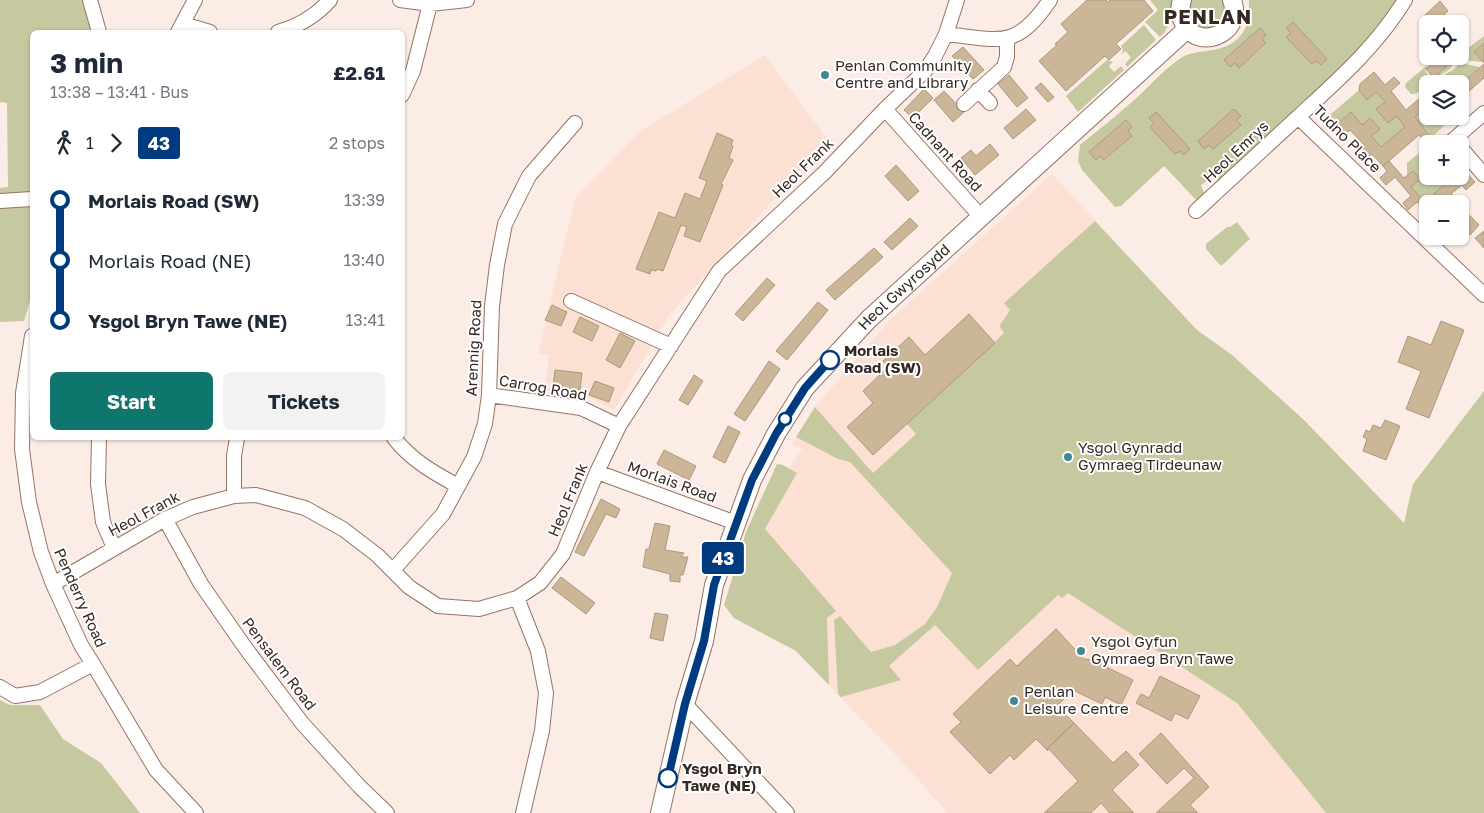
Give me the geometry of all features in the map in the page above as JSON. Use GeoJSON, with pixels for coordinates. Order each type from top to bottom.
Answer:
{"type":"FeatureCollection","features":[{"type":"Feature","properties":{"kind":"street"},"geometry":{"type":"LineString","coordinates":[[90,0],[98,30]]}},
{"type":"Feature","properties":{"kind":"street"},"geometry":{"type":"LineString","coordinates":[[194,0],[181,28],[196,30]]}},
{"type":"Feature","properties":{"kind":"street"},"geometry":{"type":"LineString","coordinates":[[284,30],[302,24],[322,10],[330,0]]}},
{"type":"Feature","properties":{"kind":"street"},"geometry":{"type":"LineString","coordinates":[[400,0],[430,4],[467,0]]}},
{"type":"Feature","properties":{"kind":"street","name":"Heol Frank"},"geometry":{"type":"LineString","coordinates":[[53,584],[165,519],[193,507],[234,496],[256,495],[305,508],[342,529],[377,555],[409,587],[438,606],[479,609],[517,598],[540,584],[563,554],[597,472],[619,426],[719,272],[825,172],[885,108],[925,71],[946,34],[957,0]]}},
{"type":"Feature","properties":{"kind":"street"},"geometry":{"type":"LineString","coordinates":[[946,34],[996,39],[1007,38],[1027,29],[1038,18],[1050,0]]}},
{"type":"Feature","properties":{"kind":"street"},"geometry":{"type":"LineString","coordinates":[[1182,0],[1180,13],[1182,22],[1194,35],[1203,38],[1221,35],[1228,29],[1235,14],[1232,0]]}},
{"type":"Feature","properties":{"kind":"street","name":"Tudno Place"},"geometry":{"type":"LineString","coordinates":[[1405,0],[1354,66],[1298,116],[1484,295]]}},
{"type":"Feature","properties":{"kind":"street"},"geometry":{"type":"LineString","coordinates":[[405,88],[413,71],[430,4]]}},
{"type":"Feature","properties":{"kind":"street","name":"Heol Gwyrosydd"},"geometry":{"type":"LineString","coordinates":[[660,813],[685,704],[704,641],[714,585],[752,480],[776,434],[805,388],[869,319],[1187,29]]}},
{"type":"Feature","properties":{"kind":"street"},"geometry":{"type":"LineString","coordinates":[[964,104],[1004,67],[1007,57],[1007,38]]}},
{"type":"Feature","properties":{"kind":"street"},"geometry":{"type":"LineString","coordinates":[[978,90],[990,102]]}},
{"type":"Feature","properties":{"kind":"street","name":"Cadnant Road"},"geometry":{"type":"LineString","coordinates":[[885,108],[981,217]]}},
{"type":"Feature","properties":{"kind":"street"},"geometry":{"type":"LineString","coordinates":[[1465,135],[1484,113]]}},
{"type":"Feature","properties":{"kind":"street","name":"Heol Emrys"},"geometry":{"type":"LineString","coordinates":[[1196,211],[1298,116]]}},
{"type":"Feature","properties":{"kind":"street","name":"Arennig Road"},"geometry":{"type":"LineString","coordinates":[[393,570],[443,514],[474,457],[485,424],[489,395],[492,306],[505,224],[529,176],[574,123]]}},
{"type":"Feature","properties":{"kind":"street"},"geometry":{"type":"LineString","coordinates":[[1469,158],[1484,175]]}},
{"type":"Feature","properties":{"kind":"street"},"geometry":{"type":"LineString","coordinates":[[0,201],[30,200]]}},
{"type":"Feature","properties":{"kind":"street"},"geometry":{"type":"LineString","coordinates":[[571,301],[671,346]]}},
{"type":"Feature","properties":{"kind":"street","name":"Penderry Road"},"geometry":{"type":"LineString","coordinates":[[30,348],[23,392],[22,449],[29,502],[41,552],[53,584],[81,645],[156,770],[196,813]]}},
{"type":"Feature","properties":{"kind":"street","name":"Carrog Road"},"geometry":{"type":"LineString","coordinates":[[489,395],[582,408],[619,426]]}},
{"type":"Feature","properties":{"kind":"street"},"geometry":{"type":"LineString","coordinates":[[99,440],[98,484],[103,522],[114,548]]}},
{"type":"Feature","properties":{"kind":"street"},"geometry":{"type":"LineString","coordinates":[[234,496],[234,456],[237,440]]}},
{"type":"Feature","properties":{"kind":"street"},"geometry":{"type":"LineString","coordinates":[[396,440],[403,449],[429,470],[458,486]]}},
{"type":"Feature","properties":{"kind":"street","name":"Morlais Road"},"geometry":{"type":"LineString","coordinates":[[597,472],[736,523]]}},
{"type":"Feature","properties":{"kind":"street","name":"Pensalem Road"},"geometry":{"type":"LineString","coordinates":[[165,519],[201,584],[250,654],[302,723],[359,786],[387,813]]}},
{"type":"Feature","properties":{"kind":"street"},"geometry":{"type":"LineString","coordinates":[[517,598],[538,651],[546,693],[542,731],[523,813]]}},
{"type":"Feature","properties":{"kind":"street"},"geometry":{"type":"LineString","coordinates":[[0,687],[15,696],[40,692],[93,664]]}},
{"type":"Feature","properties":{"kind":"street"},"geometry":{"type":"LineString","coordinates":[[685,704],[787,813]]}},
{"type":"Feature","properties":{"kind":"shaded area"},"geometry":{"type":"Polygon","coordinates":[[[765,55],[828,140],[670,314],[614,410],[582,394],[545,392],[549,355],[538,354],[575,198],[642,130],[765,55]]]}},
{"type":"Feature","properties":{"kind":"shaded area","name":"Ysgol Gynradd Gymraeg Tirdeunaw"},"geometry":{"type":"Polygon","coordinates":[[[1052,174],[1197,330],[1232,355],[1305,421],[1237,703],[1326,813],[948,813],[895,754],[796,651],[734,618],[724,605],[746,532],[777,464],[789,469],[802,449],[792,444],[815,407],[889,321],[1052,174]]]}},
{"type":"Feature","properties":{"kind":"green space"},"geometry":{"type":"Polygon","coordinates":[[[0,0],[84,0],[84,7],[92,30],[30,30],[30,301],[24,321],[0,322],[0,188],[8,187],[7,103],[0,102],[0,0]]]}},
{"type":"Feature","properties":{"kind":"green space"},"geometry":{"type":"Polygon","coordinates":[[[1150,0],[1172,0],[1171,16],[1164,33],[1160,37],[1145,22],[1158,10],[1150,0]]]}},
{"type":"Feature","properties":{"kind":"green space"},"geometry":{"type":"Polygon","coordinates":[[[1191,0],[1225,0],[1228,16],[1215,31],[1196,28],[1189,14],[1188,8],[1191,0]]]}},
{"type":"Feature","properties":{"kind":"green space"},"geometry":{"type":"Polygon","coordinates":[[[1249,0],[1398,0],[1384,21],[1354,57],[1224,178],[1219,181],[1212,178],[1201,185],[1205,195],[1198,202],[1164,166],[1121,206],[1115,207],[1082,170],[1078,161],[1080,145],[1127,107],[1166,69],[1178,60],[1192,54],[1221,48],[1240,37],[1246,27],[1249,0]],[[1293,22],[1286,28],[1291,33],[1287,37],[1312,64],[1316,61],[1321,65],[1327,59],[1293,22]],[[1260,28],[1224,60],[1230,67],[1235,63],[1239,68],[1266,44],[1262,39],[1266,35],[1260,28]],[[1234,109],[1198,141],[1204,148],[1209,145],[1213,149],[1240,125],[1236,120],[1240,116],[1234,109]],[[1156,113],[1149,118],[1154,123],[1150,127],[1175,154],[1180,151],[1184,155],[1190,149],[1156,113]],[[1126,120],[1090,152],[1096,159],[1100,156],[1105,160],[1132,136],[1128,131],[1132,127],[1126,120]]]}},
{"type":"Feature","properties":{"kind":"green space"},"geometry":{"type":"Polygon","coordinates":[[[1144,25],[1156,40],[1127,67],[1125,64],[1131,57],[1125,51],[1121,55],[1123,50],[1121,46],[1144,25]]]}},
{"type":"Feature","properties":{"kind":"green space"},"geometry":{"type":"Polygon","coordinates":[[[1484,36],[1484,43],[1474,52],[1483,62],[1469,61],[1469,47],[1484,36]]]}},
{"type":"Feature","properties":{"kind":"green space"},"geometry":{"type":"Polygon","coordinates":[[[1107,60],[1113,62],[1109,66],[1114,72],[1121,66],[1124,70],[1078,112],[1066,96],[1107,60]]]}},
{"type":"Feature","properties":{"kind":"green space"},"geometry":{"type":"Polygon","coordinates":[[[1452,65],[1450,69],[1440,75],[1438,73],[1447,66],[1452,65]]]}},
{"type":"Feature","properties":{"kind":"green space"},"geometry":{"type":"Polygon","coordinates":[[[1458,65],[1480,67],[1469,77],[1469,75],[1444,75],[1458,65]]]}},
{"type":"Feature","properties":{"kind":"green space"},"geometry":{"type":"Polygon","coordinates":[[[1429,66],[1425,71],[1429,75],[1419,75],[1419,92],[1411,94],[1405,87],[1406,83],[1425,67],[1429,66]]]}},
{"type":"Feature","properties":{"kind":"green space"},"geometry":{"type":"Polygon","coordinates":[[[1359,90],[1367,100],[1376,92],[1385,102],[1376,109],[1388,123],[1397,116],[1405,127],[1381,147],[1371,136],[1379,129],[1370,118],[1362,125],[1350,112],[1333,127],[1331,114],[1359,90]]]}},
{"type":"Feature","properties":{"kind":"green space"},"geometry":{"type":"Polygon","coordinates":[[[1419,113],[1419,122],[1415,117],[1419,113]]]}},
{"type":"Feature","properties":{"kind":"green space"},"geometry":{"type":"Polygon","coordinates":[[[1422,125],[1445,125],[1434,135],[1430,135],[1422,125]]]}},
{"type":"Feature","properties":{"kind":"green space"},"geometry":{"type":"Polygon","coordinates":[[[1418,154],[1419,178],[1413,171],[1407,176],[1407,163],[1418,154]]]}},
{"type":"Feature","properties":{"kind":"green space"},"geometry":{"type":"Polygon","coordinates":[[[1419,180],[1419,185],[1444,185],[1433,195],[1419,196],[1411,187],[1419,180]]]}},
{"type":"Feature","properties":{"kind":"green space","name":"Ysgol Gynradd Gymraeg Tirdeunaw"},"geometry":{"type":"Polygon","coordinates":[[[1095,221],[1197,330],[1232,355],[1305,421],[1404,523],[1413,484],[1484,391],[1484,813],[1326,813],[1237,703],[1068,593],[1062,598],[1058,595],[978,670],[935,625],[889,666],[901,680],[841,697],[838,694],[834,620],[840,616],[871,652],[895,645],[925,624],[937,607],[952,573],[850,462],[838,459],[796,437],[815,407],[873,473],[916,434],[907,424],[1004,333],[1000,325],[1010,310],[1004,303],[1095,221]]]}},
{"type":"Feature","properties":{"kind":"green space"},"geometry":{"type":"Polygon","coordinates":[[[1237,222],[1250,239],[1221,266],[1206,249],[1206,244],[1227,227],[1237,222]]]}},
{"type":"Feature","properties":{"kind":"green space"},"geometry":{"type":"Polygon","coordinates":[[[777,464],[783,465],[797,473],[765,529],[836,611],[827,618],[829,685],[796,651],[734,618],[724,605],[746,532],[777,464]]]}},
{"type":"Feature","properties":{"kind":"green space"},"geometry":{"type":"Polygon","coordinates":[[[0,700],[10,705],[40,705],[63,739],[101,763],[140,813],[0,813],[0,700]]]}},
{"type":"Feature","properties":{"kind":"building"},"geometry":{"type":"Polygon","coordinates":[[[1087,0],[1106,0],[1108,2],[1110,0],[1144,0],[1153,11],[1116,44],[1121,49],[1109,60],[1105,56],[1066,91],[1039,61],[1068,32],[1061,24],[1087,0]]]}},
{"type":"Feature","properties":{"kind":"building"},"geometry":{"type":"Polygon","coordinates":[[[1440,1],[1448,11],[1444,15],[1425,15],[1440,1]]]}},
{"type":"Feature","properties":{"kind":"building"},"geometry":{"type":"Polygon","coordinates":[[[1293,22],[1327,59],[1321,65],[1316,61],[1312,64],[1286,37],[1291,33],[1286,28],[1293,22]]]}},
{"type":"Feature","properties":{"kind":"building"},"geometry":{"type":"Polygon","coordinates":[[[1260,28],[1266,35],[1262,39],[1266,43],[1239,68],[1235,63],[1230,67],[1224,60],[1260,28]]]}},
{"type":"Feature","properties":{"kind":"building"},"geometry":{"type":"Polygon","coordinates":[[[1484,43],[1484,63],[1474,52],[1484,43]]]}},
{"type":"Feature","properties":{"kind":"building"},"geometry":{"type":"Polygon","coordinates":[[[963,47],[984,70],[973,79],[952,56],[963,47]]]}},
{"type":"Feature","properties":{"kind":"building"},"geometry":{"type":"Polygon","coordinates":[[[1484,64],[1484,78],[1469,91],[1469,77],[1484,64]]]}},
{"type":"Feature","properties":{"kind":"building"},"geometry":{"type":"Polygon","coordinates":[[[1431,65],[1447,66],[1438,73],[1440,75],[1431,75],[1426,69],[1431,65]]]}},
{"type":"Feature","properties":{"kind":"building"},"geometry":{"type":"Polygon","coordinates":[[[1374,72],[1385,85],[1394,77],[1400,83],[1391,91],[1406,110],[1419,99],[1419,114],[1415,117],[1419,125],[1421,125],[1429,135],[1419,135],[1383,166],[1372,154],[1364,161],[1357,153],[1365,146],[1350,130],[1342,137],[1333,127],[1351,112],[1362,125],[1370,118],[1380,129],[1371,136],[1381,147],[1405,127],[1397,116],[1388,123],[1376,109],[1385,102],[1376,92],[1367,100],[1359,90],[1360,84],[1374,72]]]}},
{"type":"Feature","properties":{"kind":"building"},"geometry":{"type":"Polygon","coordinates":[[[1009,75],[1028,98],[1017,107],[998,84],[1009,75]]]}},
{"type":"Feature","properties":{"kind":"building"},"geometry":{"type":"Polygon","coordinates":[[[1041,83],[1054,97],[1048,102],[1035,88],[1041,83]]]}},
{"type":"Feature","properties":{"kind":"building"},"geometry":{"type":"Polygon","coordinates":[[[924,89],[933,98],[913,118],[904,110],[924,89]]]}},
{"type":"Feature","properties":{"kind":"building"},"geometry":{"type":"Polygon","coordinates":[[[944,91],[964,112],[953,122],[934,100],[944,91]]]}},
{"type":"Feature","properties":{"kind":"building"},"geometry":{"type":"Polygon","coordinates":[[[1026,109],[1036,120],[1013,139],[1004,128],[1026,109]]]}},
{"type":"Feature","properties":{"kind":"building"},"geometry":{"type":"Polygon","coordinates":[[[1234,109],[1241,116],[1236,120],[1241,125],[1213,149],[1209,145],[1204,149],[1198,141],[1234,109]]]}},
{"type":"Feature","properties":{"kind":"building"},"geometry":{"type":"Polygon","coordinates":[[[1156,112],[1190,149],[1184,155],[1180,151],[1175,154],[1150,127],[1154,123],[1149,118],[1156,112]]]}},
{"type":"Feature","properties":{"kind":"building"},"geometry":{"type":"Polygon","coordinates":[[[1126,120],[1132,127],[1128,131],[1132,136],[1104,160],[1100,156],[1096,160],[1089,152],[1126,120]]]}},
{"type":"Feature","properties":{"kind":"building"},"geometry":{"type":"Polygon","coordinates":[[[717,133],[733,140],[729,158],[733,160],[721,184],[723,185],[700,242],[684,236],[687,227],[681,225],[663,271],[651,270],[650,274],[636,269],[659,212],[675,218],[685,193],[700,199],[707,181],[699,178],[717,133]]]}},
{"type":"Feature","properties":{"kind":"building"},"geometry":{"type":"Polygon","coordinates":[[[990,144],[999,155],[975,175],[961,158],[971,150],[976,156],[990,144]]]}},
{"type":"Feature","properties":{"kind":"building"},"geometry":{"type":"Polygon","coordinates":[[[1389,161],[1404,178],[1413,171],[1419,180],[1411,187],[1419,196],[1419,204],[1417,202],[1408,210],[1403,203],[1411,196],[1395,177],[1386,185],[1380,178],[1387,171],[1383,166],[1389,161]]]}},
{"type":"Feature","properties":{"kind":"building"},"geometry":{"type":"Polygon","coordinates":[[[896,165],[919,191],[908,201],[885,176],[896,165]]]}},
{"type":"Feature","properties":{"kind":"building"},"geometry":{"type":"Polygon","coordinates":[[[1469,176],[1475,182],[1466,190],[1462,185],[1469,185],[1469,176]]]}},
{"type":"Feature","properties":{"kind":"building"},"geometry":{"type":"Polygon","coordinates":[[[1444,185],[1462,185],[1451,194],[1433,195],[1444,185]]]}},
{"type":"Feature","properties":{"kind":"building"},"geometry":{"type":"Polygon","coordinates":[[[1469,215],[1479,225],[1469,234],[1469,215]]]}},
{"type":"Feature","properties":{"kind":"building"},"geometry":{"type":"Polygon","coordinates":[[[910,218],[918,226],[892,250],[884,242],[910,218]]]}},
{"type":"Feature","properties":{"kind":"building"},"geometry":{"type":"Polygon","coordinates":[[[1484,231],[1484,248],[1475,238],[1484,231]]]}},
{"type":"Feature","properties":{"kind":"building"},"geometry":{"type":"Polygon","coordinates":[[[874,248],[883,257],[835,300],[826,290],[874,248]]]}},
{"type":"Feature","properties":{"kind":"building"},"geometry":{"type":"Polygon","coordinates":[[[767,278],[775,285],[743,321],[735,314],[767,278]]]}},
{"type":"Feature","properties":{"kind":"building"},"geometry":{"type":"Polygon","coordinates":[[[818,302],[828,310],[787,360],[776,351],[818,302]]]}},
{"type":"Feature","properties":{"kind":"building"},"geometry":{"type":"Polygon","coordinates":[[[552,305],[567,312],[561,326],[545,320],[552,305]]]}},
{"type":"Feature","properties":{"kind":"building"},"geometry":{"type":"Polygon","coordinates":[[[969,314],[995,343],[873,455],[847,427],[873,403],[863,391],[888,367],[883,361],[909,337],[925,355],[969,314]]]}},
{"type":"Feature","properties":{"kind":"building"},"geometry":{"type":"Polygon","coordinates":[[[580,317],[599,326],[592,341],[573,332],[580,317]]]}},
{"type":"Feature","properties":{"kind":"building"},"geometry":{"type":"Polygon","coordinates":[[[1441,321],[1464,330],[1429,418],[1406,409],[1421,371],[1398,362],[1408,336],[1431,345],[1441,321]]]}},
{"type":"Feature","properties":{"kind":"building"},"geometry":{"type":"Polygon","coordinates":[[[620,333],[635,341],[620,368],[606,360],[620,333]]]}},
{"type":"Feature","properties":{"kind":"building"},"geometry":{"type":"Polygon","coordinates":[[[769,361],[780,369],[745,421],[734,414],[769,361]]]}},
{"type":"Feature","properties":{"kind":"building"},"geometry":{"type":"Polygon","coordinates":[[[555,370],[582,373],[580,390],[553,387],[555,370]]]}},
{"type":"Feature","properties":{"kind":"building"},"geometry":{"type":"Polygon","coordinates":[[[694,375],[703,381],[688,405],[679,400],[694,375]]]}},
{"type":"Feature","properties":{"kind":"building"},"geometry":{"type":"Polygon","coordinates":[[[595,381],[614,388],[609,402],[589,395],[595,381]]]}},
{"type":"Feature","properties":{"kind":"building"},"geometry":{"type":"Polygon","coordinates":[[[1385,420],[1400,426],[1386,460],[1363,451],[1367,439],[1363,437],[1366,430],[1370,432],[1373,425],[1381,428],[1385,420]]]}},
{"type":"Feature","properties":{"kind":"building"},"geometry":{"type":"Polygon","coordinates":[[[728,426],[740,432],[725,463],[713,457],[728,426]]]}},
{"type":"Feature","properties":{"kind":"building"},"geometry":{"type":"Polygon","coordinates":[[[664,450],[696,466],[689,480],[657,464],[664,450]]]}},
{"type":"Feature","properties":{"kind":"building"},"geometry":{"type":"Polygon","coordinates":[[[601,499],[620,509],[616,518],[606,514],[584,556],[575,552],[601,499]]]}},
{"type":"Feature","properties":{"kind":"building"},"geometry":{"type":"Polygon","coordinates":[[[655,523],[670,526],[665,550],[684,553],[681,557],[688,557],[683,575],[680,575],[680,582],[670,581],[670,574],[643,567],[646,549],[649,549],[655,523]]]}},
{"type":"Feature","properties":{"kind":"building"},"geometry":{"type":"Polygon","coordinates":[[[561,577],[595,603],[586,614],[552,588],[561,577]]]}},
{"type":"Feature","properties":{"kind":"building"},"geometry":{"type":"Polygon","coordinates":[[[655,613],[668,615],[663,641],[650,638],[655,613]]]}},
{"type":"Feature","properties":{"kind":"building","name":"Penlan Leisure Centre"},"geometry":{"type":"Polygon","coordinates":[[[1056,629],[1084,659],[1092,660],[1133,680],[1121,705],[1105,697],[1102,704],[1073,690],[1057,706],[1074,723],[1048,748],[1048,751],[1036,739],[1014,760],[1010,755],[990,774],[950,732],[961,722],[953,714],[1010,659],[1017,666],[1056,629]]]}},
{"type":"Feature","properties":{"kind":"building"},"geometry":{"type":"Polygon","coordinates":[[[1160,676],[1200,696],[1188,719],[1175,713],[1171,721],[1136,703],[1141,694],[1149,698],[1160,676]]]}},
{"type":"Feature","properties":{"kind":"building"},"geometry":{"type":"Polygon","coordinates":[[[1074,723],[1113,763],[1126,751],[1139,765],[1112,790],[1134,813],[1110,813],[1101,803],[1091,813],[1044,813],[1078,781],[1048,748],[1074,723]]]}},
{"type":"Feature","properties":{"kind":"building"},"geometry":{"type":"Polygon","coordinates":[[[1161,733],[1209,787],[1190,805],[1198,813],[1156,813],[1194,778],[1184,768],[1167,784],[1139,754],[1161,733]]]}},
{"type":"Feature","properties":{"kind":"bus line","name":"43"},"geometry":{"type":"LineString","coordinates":[[668,778],[685,704],[704,641],[714,585],[752,480],[776,434],[805,388],[830,360]]}},
{"type":"Feature","properties":{"kind":"place","name":"Penlan Community Centre and Library"},"geometry":{"type":"Point","coordinates":[825,75]}},
{"type":"Feature","properties":{"kind":"place","name":"Morlais Road (SW)"},"geometry":{"type":"Point","coordinates":[830,360]}},
{"type":"Feature","properties":{"kind":"place","name":"Ysgol Gynradd Gymraeg Tirdeunaw"},"geometry":{"type":"Point","coordinates":[1068,457]}},
{"type":"Feature","properties":{"kind":"place","name":"Ysgol Gyfun Gymraeg Bryn Tawe"},"geometry":{"type":"Point","coordinates":[1081,651]}},
{"type":"Feature","properties":{"kind":"place","name":"Penlan Leisure Centre"},"geometry":{"type":"Point","coordinates":[1014,701]}},
{"type":"Feature","properties":{"kind":"place","name":"Ysgol Bryn Tawe (NE)"},"geometry":{"type":"Point","coordinates":[668,778]}},
{"type":"Feature","properties":{"kind":"district","name":"PENLAN"},"geometry":{"type":"Point","coordinates":[1208,17]}}]}
